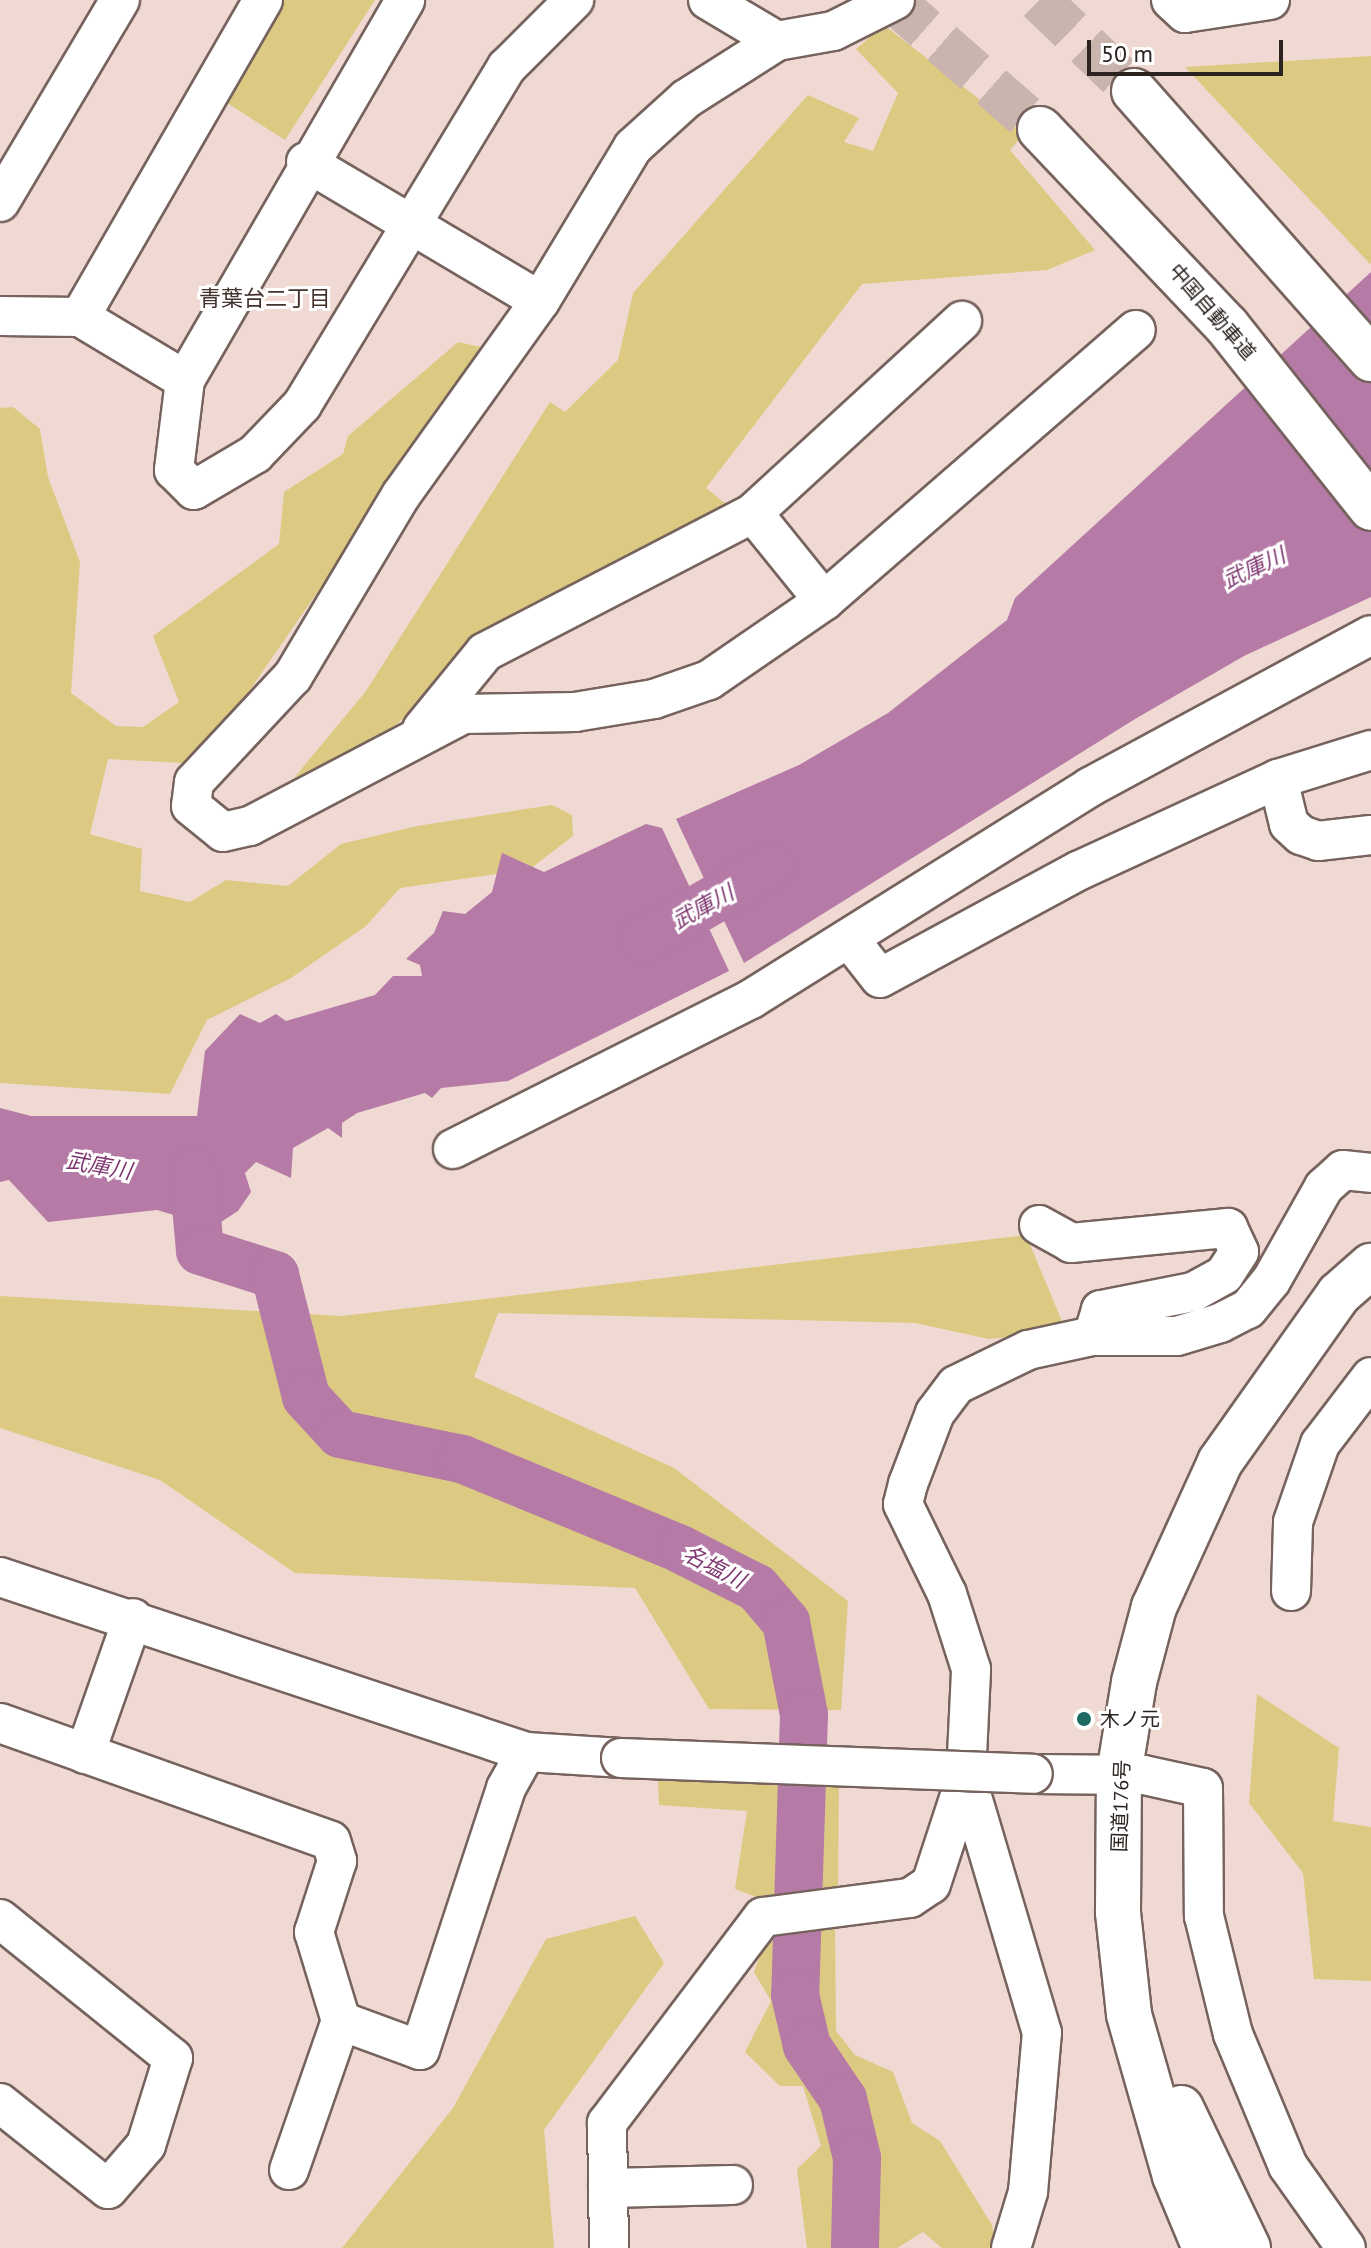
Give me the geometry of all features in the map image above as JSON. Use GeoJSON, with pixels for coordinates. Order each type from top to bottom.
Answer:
{"type":"FeatureCollection","features":[{"type":"Feature","properties":{"kind":"highway"},"geometry":{"type":"LineString","coordinates":[[1134,91],[1371,359]]}},
{"type":"Feature","properties":{"kind":"highway","name":"中国自動車道"},"geometry":{"type":"LineString","coordinates":[[1040,129],[1227,326],[1371,508]]}},
{"type":"Feature","properties":{"kind":"highway","name":"国道176号"},"geometry":{"type":"LineString","coordinates":[[1205,2248],[1175,2176],[1129,2014],[1118,1912],[1132,1775],[1190,1585],[1272,1384],[1339,1294],[1371,1266]]}},
{"type":"Feature","properties":{"kind":"highway","name":"国道176号"},"geometry":{"type":"LineString","coordinates":[[1132,1775],[1159,2033],[1193,2139],[1248,2248]]}},
{"type":"Feature","properties":{"kind":"street"},"geometry":{"type":"LineString","coordinates":[[0,202],[120,0]]}},
{"type":"Feature","properties":{"kind":"street"},"geometry":{"type":"LineString","coordinates":[[80,317],[263,0]]}},
{"type":"Feature","properties":{"kind":"street"},"geometry":{"type":"LineString","coordinates":[[405,0],[306,162],[185,380],[174,470],[194,490],[255,454],[302,405],[507,67],[574,0]]}},
{"type":"Feature","properties":{"kind":"street"},"geometry":{"type":"LineString","coordinates":[[708,0],[777,41]]}},
{"type":"Feature","properties":{"kind":"street"},"geometry":{"type":"LineString","coordinates":[[895,0],[833,31],[777,41],[686,99],[633,147],[540,301],[401,495],[293,676],[194,782],[191,806],[223,832],[250,826],[463,714],[575,712],[654,699],[709,680],[824,601],[1136,330]]}},
{"type":"Feature","properties":{"kind":"street"},"geometry":{"type":"LineString","coordinates":[[1171,0],[1185,13],[1270,0]]}},
{"type":"Feature","properties":{"kind":"street"},"geometry":{"type":"LineString","coordinates":[[306,162],[540,301]]}},
{"type":"Feature","properties":{"kind":"street"},"geometry":{"type":"LineString","coordinates":[[0,316],[80,317],[185,380]]}},
{"type":"Feature","properties":{"kind":"street"},"geometry":{"type":"LineString","coordinates":[[410,743],[485,652],[753,513],[962,321]]}},
{"type":"Feature","properties":{"kind":"street"},"geometry":{"type":"LineString","coordinates":[[753,513],[824,601]]}},
{"type":"Feature","properties":{"kind":"street"},"geometry":{"type":"LineString","coordinates":[[453,1149],[751,999],[850,940],[1090,787],[1371,635]]}},
{"type":"Feature","properties":{"kind":"street"},"geometry":{"type":"LineString","coordinates":[[850,940],[880,978],[1080,870],[1278,779],[1371,750]]}},
{"type":"Feature","properties":{"kind":"street"},"geometry":{"type":"LineString","coordinates":[[1278,779],[1289,824],[1301,835],[1318,841],[1371,835]]}},
{"type":"Feature","properties":{"kind":"street"},"geometry":{"type":"LineString","coordinates":[[609,2248],[607,2123],[763,1917],[833,1912],[910,1898],[931,1884],[966,1777],[971,1669],[947,1594],[903,1504],[935,1413],[956,1385],[1028,1350],[1093,1336],[1177,1336],[1248,1309],[1324,1187],[1343,1170],[1371,1173]]}},
{"type":"Feature","properties":{"kind":"street"},"geometry":{"type":"LineString","coordinates":[[1039,1225],[1071,1243],[1212,1224],[1228,1228],[1234,1240],[1239,1252],[1224,1275],[1193,1292],[1101,1310],[1093,1336]]}},
{"type":"Feature","properties":{"kind":"street"},"geometry":{"type":"LineString","coordinates":[[1291,1591],[1293,1522],[1320,1444],[1371,1377]]}},
{"type":"Feature","properties":{"kind":"street"},"geometry":{"type":"LineString","coordinates":[[0,1577],[133,1618],[526,1752],[1033,1774],[1132,1775],[1203,1788],[1204,1916],[1233,2034],[1288,2166],[1346,2248]]}},
{"type":"Feature","properties":{"kind":"street"},"geometry":{"type":"LineString","coordinates":[[85,1754],[133,1618]]}},
{"type":"Feature","properties":{"kind":"street"},"geometry":{"type":"LineString","coordinates":[[0,1723],[331,1841],[337,1861],[314,1932],[341,2021],[289,2170]]}},
{"type":"Feature","properties":{"kind":"street"},"geometry":{"type":"LineString","coordinates":[[341,2021],[420,2050],[506,1788],[526,1752]]}},
{"type":"Feature","properties":{"kind":"street"},"geometry":{"type":"LineString","coordinates":[[966,1777],[1042,2033],[1028,2192],[1011,2248]]}},
{"type":"Feature","properties":{"kind":"street"},"geometry":{"type":"LineString","coordinates":[[0,1919],[173,2058],[146,2145],[108,2189],[0,2103]]}},
{"type":"Feature","properties":{"kind":"street"},"geometry":{"type":"LineString","coordinates":[[608,2188],[733,2185]]}},
{"type":"Feature","properties":{"kind":"shaded area"},"geometry":{"type":"Polygon","coordinates":[[[277,0],[375,0],[285,140],[221,99],[277,0]]]}},
{"type":"Feature","properties":{"kind":"shaded area"},"geometry":{"type":"Polygon","coordinates":[[[884,25],[1024,134],[1010,150],[1095,250],[1047,270],[862,284],[706,488],[727,505],[471,656],[375,744],[294,778],[366,691],[550,402],[565,412],[618,360],[633,293],[808,95],[859,118],[844,142],[873,151],[898,93],[856,49],[884,25]]]}},
{"type":"Feature","properties":{"kind":"shaded area"},"geometry":{"type":"Polygon","coordinates":[[[1371,56],[1371,263],[1370,264],[1185,67],[1371,56]]]}},
{"type":"Feature","properties":{"kind":"shaded area"},"geometry":{"type":"Polygon","coordinates":[[[458,342],[486,348],[243,700],[183,763],[108,759],[90,834],[142,849],[140,891],[190,902],[226,880],[288,886],[341,844],[417,826],[552,805],[572,815],[573,836],[530,869],[400,888],[366,926],[291,978],[207,1020],[170,1094],[0,1083],[0,408],[13,407],[40,429],[48,477],[80,562],[71,693],[116,726],[143,727],[179,702],[153,636],[279,544],[284,492],[343,454],[348,436],[458,342]]]}},
{"type":"Feature","properties":{"kind":"shaded area"},"geometry":{"type":"Polygon","coordinates":[[[1026,1235],[1066,1331],[989,1339],[915,1323],[498,1313],[474,1377],[674,1468],[848,1601],[841,1710],[709,1709],[635,1588],[295,1573],[160,1480],[0,1428],[0,1296],[342,1316],[1026,1235]]]}},
{"type":"Feature","properties":{"kind":"shaded area"},"geometry":{"type":"Polygon","coordinates":[[[1257,1694],[1339,1748],[1333,1821],[1371,1827],[1371,1981],[1314,1979],[1303,1873],[1249,1803],[1257,1694]]]}},
{"type":"Feature","properties":{"kind":"shaded area"},"geometry":{"type":"Polygon","coordinates":[[[658,1781],[839,1783],[838,1891],[769,1902],[735,1889],[747,1811],[659,1805],[658,1781]]]}},
{"type":"Feature","properties":{"kind":"shaded area"},"geometry":{"type":"Polygon","coordinates":[[[635,1916],[664,1963],[544,2130],[554,2248],[342,2248],[453,2108],[546,1939],[635,1916]]]}},
{"type":"Feature","properties":{"kind":"shaded area"},"geometry":{"type":"Polygon","coordinates":[[[835,1925],[836,2031],[855,2055],[893,2072],[912,2123],[940,2141],[992,2225],[996,2248],[942,2248],[923,2232],[897,2248],[807,2248],[797,2169],[821,2146],[803,2086],[780,2086],[745,2052],[771,2001],[754,1972],[771,1927],[835,1925]]]}},
{"type":"Feature","properties":{"kind":"water"},"geometry":{"type":"Polygon","coordinates":[[[1371,272],[1371,597],[1244,656],[1135,719],[744,963],[676,819],[799,765],[888,713],[1007,620],[1015,598],[1371,272]]]}},
{"type":"Feature","properties":{"kind":"water"},"geometry":{"type":"Polygon","coordinates":[[[646,824],[662,828],[729,971],[508,1081],[441,1088],[432,1098],[425,1093],[357,1113],[342,1123],[342,1138],[328,1128],[293,1148],[291,1178],[256,1162],[245,1173],[251,1192],[238,1211],[204,1233],[192,1234],[177,1216],[157,1210],[48,1222],[9,1180],[0,1182],[0,1108],[31,1116],[197,1116],[205,1051],[240,1014],[260,1023],[276,1014],[286,1021],[375,995],[393,976],[422,976],[420,965],[406,959],[434,933],[443,911],[465,914],[492,892],[502,853],[544,872],[646,824]]]}},
{"type":"Feature","properties":{"kind":"waterway","name":"武庫川"},"geometry":{"type":"LineString","coordinates":[[644,940],[770,867]]}},
{"type":"Feature","properties":{"kind":"waterway","name":"名塩川"},"geometry":{"type":"LineString","coordinates":[[193,1171],[200,1251],[275,1275],[306,1397],[340,1434],[462,1459],[680,1549],[757,1588],[786,1622],[804,1715],[795,1995],[807,2046],[843,2099],[857,2158],[855,2248]]}},
{"type":"Feature","properties":{"kind":"tunnel"},"geometry":{"type":"LineString","coordinates":[[892,0],[1040,129]]}},
{"type":"Feature","properties":{"kind":"tunnel"},"geometry":{"type":"LineString","coordinates":[[1039,0],[1134,91]]}},
{"type":"Feature","properties":{"kind":"place","name":"木ノ元"},"geometry":{"type":"Point","coordinates":[1084,1719]}},
{"type":"Feature","properties":{"kind":"district","name":"青葉台二丁目"},"geometry":{"type":"Point","coordinates":[265,299]}}]}
